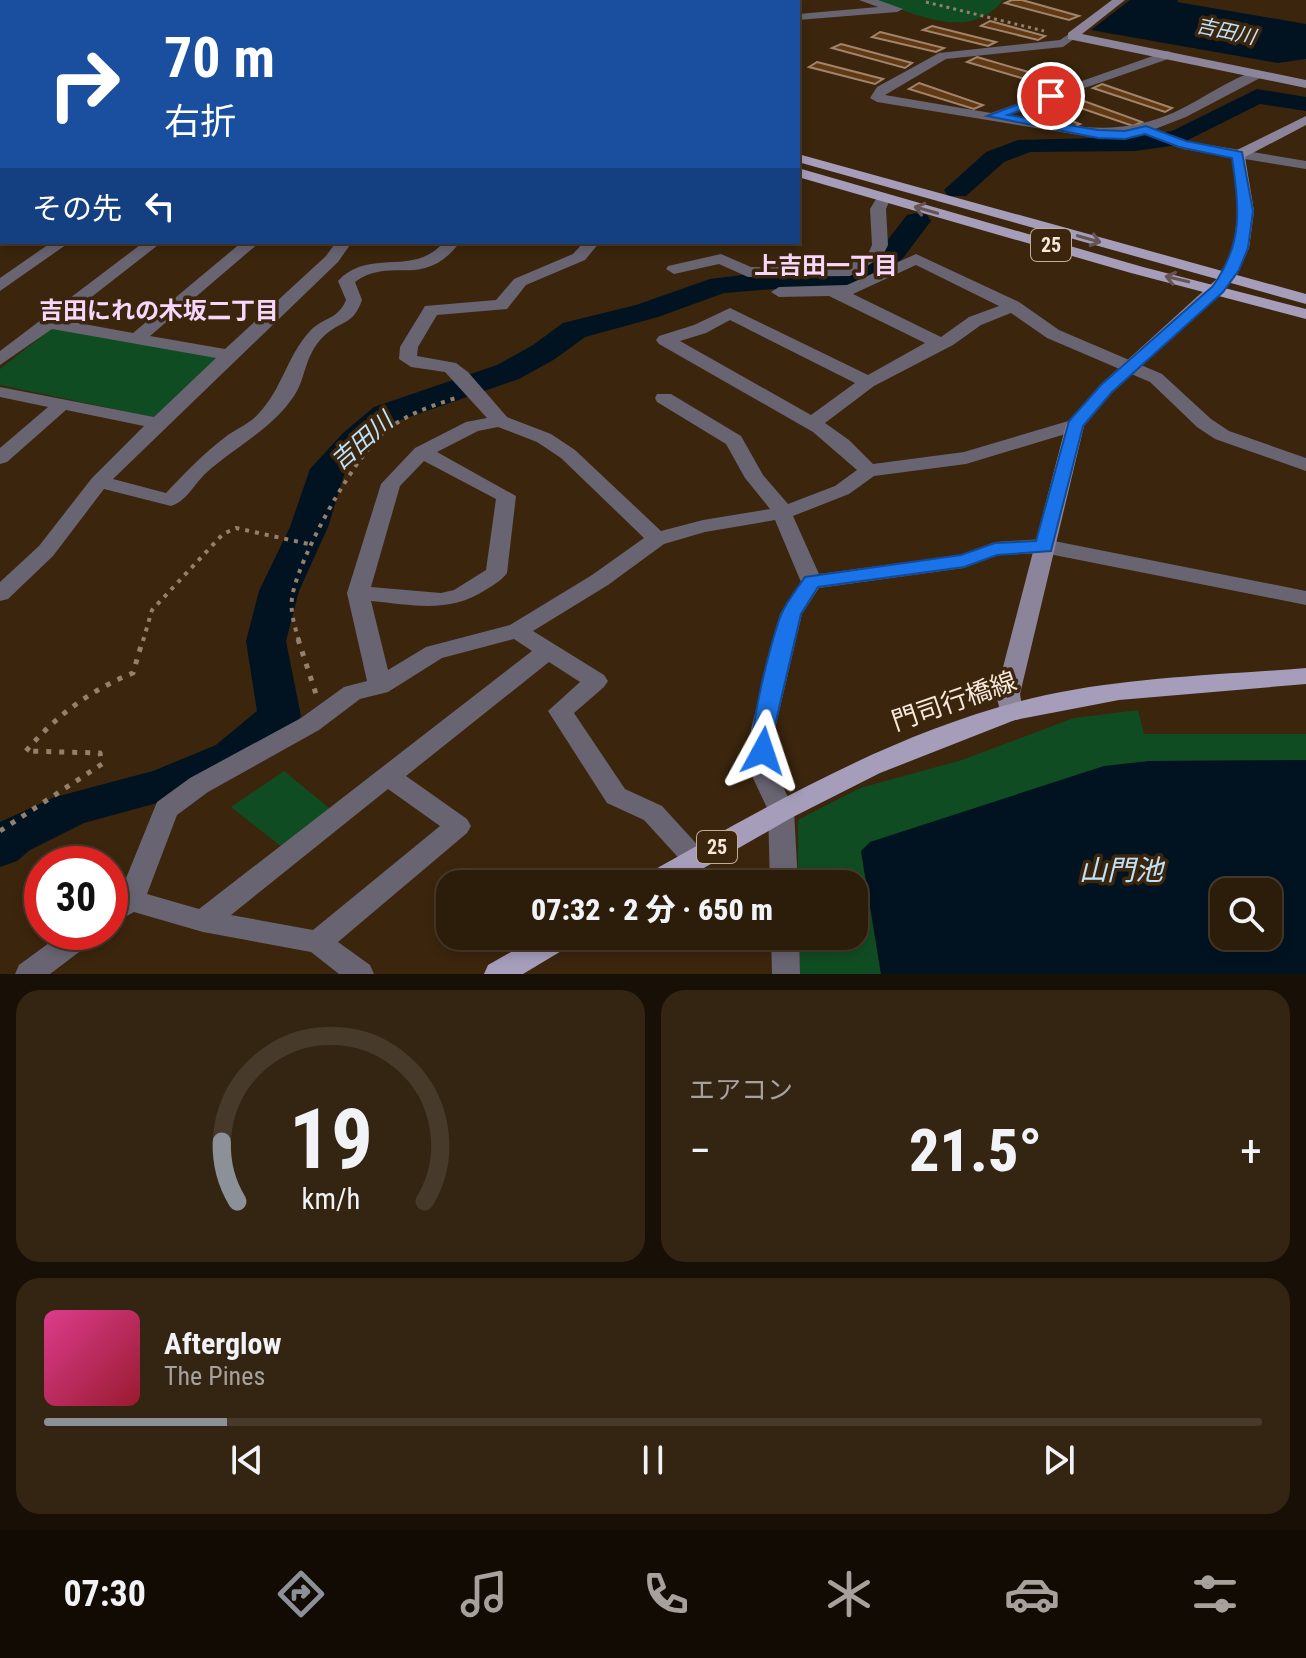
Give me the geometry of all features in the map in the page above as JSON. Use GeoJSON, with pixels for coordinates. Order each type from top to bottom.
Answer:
{"type":"FeatureCollection","features":[{"type":"Feature","properties":{"kind":"main road","name":"25"},"geometry":{"type":"LineString","coordinates":[[800,159],[1223,283],[1306,314]]}},
{"type":"Feature","properties":{"kind":"main road","name":"25"},"geometry":{"type":"LineString","coordinates":[[800,173],[1137,270],[1306,299]]}},
{"type":"Feature","properties":{"kind":"main road","name":"門司行橋線"},"geometry":{"type":"LineString","coordinates":[[677,870],[781,810],[898,753],[1011,713],[1093,695],[1306,676]]}},
{"type":"Feature","properties":{"kind":"main road"},"geometry":{"type":"LineString","coordinates":[[498,974],[539,950]]}},
{"type":"Feature","properties":{"kind":"street"},"geometry":{"type":"LineString","coordinates":[[800,17],[897,9],[865,0]]}},
{"type":"Feature","properties":{"kind":"street"},"geometry":{"type":"LineString","coordinates":[[1119,0],[1063,43],[943,56],[882,90],[877,98],[1098,134],[1125,135],[1146,130],[1258,74]]}},
{"type":"Feature","properties":{"kind":"street"},"geometry":{"type":"LineString","coordinates":[[800,8],[827,15]]}},
{"type":"Feature","properties":{"kind":"street"},"geometry":{"type":"LineString","coordinates":[[1072,36],[1306,84]]}},
{"type":"Feature","properties":{"kind":"street"},"geometry":{"type":"LineString","coordinates":[[993,116],[1167,55]]}},
{"type":"Feature","properties":{"kind":"street"},"geometry":{"type":"LineString","coordinates":[[1238,155],[1306,120]]}},
{"type":"Feature","properties":{"kind":"street"},"geometry":{"type":"LineString","coordinates":[[1146,130],[1183,145],[1306,165]]}},
{"type":"Feature","properties":{"kind":"street"},"geometry":{"type":"LineString","coordinates":[[128,890],[166,809],[199,785],[323,714],[352,693],[380,686],[434,652],[517,631],[600,580],[657,539],[703,526],[782,513],[842,490],[868,471],[966,458],[1075,425],[1132,366],[1223,283],[1241,248],[1246,211],[1238,155]]}},
{"type":"Feature","properties":{"kind":"street"},"geometry":{"type":"LineString","coordinates":[[674,269],[721,259],[748,272],[844,273],[874,257],[880,245],[878,209],[884,197]]}},
{"type":"Feature","properties":{"kind":"street"},"geometry":{"type":"LineString","coordinates":[[0,286],[59,244]]}},
{"type":"Feature","properties":{"kind":"street"},"geometry":{"type":"LineString","coordinates":[[3,354],[151,244]]}},
{"type":"Feature","properties":{"kind":"street"},"geometry":{"type":"LineString","coordinates":[[137,338],[250,244]]}},
{"type":"Feature","properties":{"kind":"street"},"geometry":{"type":"LineString","coordinates":[[0,594],[46,551],[99,482],[332,259],[343,244]]}},
{"type":"Feature","properties":{"kind":"street"},"geometry":{"type":"LineString","coordinates":[[99,482],[171,500],[197,471],[233,440],[263,421],[287,393],[295,365],[318,332],[349,314],[354,300],[346,281],[363,270],[413,267],[442,258],[451,244]]}},
{"type":"Feature","properties":{"kind":"street"},"geometry":{"type":"LineString","coordinates":[[590,244],[579,257],[520,282],[501,305],[431,310],[409,347],[408,359],[450,367],[500,421],[544,438],[568,454],[657,539]]}},
{"type":"Feature","properties":{"kind":"street"},"geometry":{"type":"LineString","coordinates":[[779,292],[835,292],[872,282],[916,259],[1013,306],[1053,334],[1087,351],[1132,366],[1156,378],[1204,423],[1222,435],[1306,465]]}},
{"type":"Feature","properties":{"kind":"street"},"geometry":{"type":"LineString","coordinates":[[835,292],[941,344]]}},
{"type":"Feature","properties":{"kind":"street"},"geometry":{"type":"LineString","coordinates":[[812,423],[868,382],[941,344],[975,321],[1013,306]]}},
{"type":"Feature","properties":{"kind":"street"},"geometry":{"type":"LineString","coordinates":[[868,382],[730,313],[700,329],[665,340],[812,423],[854,454],[868,471]]}},
{"type":"Feature","properties":{"kind":"street"},"geometry":{"type":"LineString","coordinates":[[48,323],[229,355]]}},
{"type":"Feature","properties":{"kind":"street"},"geometry":{"type":"LineString","coordinates":[[0,392],[158,423]]}},
{"type":"Feature","properties":{"kind":"street"},"geometry":{"type":"LineString","coordinates":[[664,398],[734,440],[755,478],[777,502],[812,582]]}},
{"type":"Feature","properties":{"kind":"street"},"geometry":{"type":"LineString","coordinates":[[0,458],[62,404]]}},
{"type":"Feature","properties":{"kind":"street"},"geometry":{"type":"LineString","coordinates":[[380,686],[358,593],[391,484],[422,452],[473,426],[500,421]]}},
{"type":"Feature","properties":{"kind":"street"},"geometry":{"type":"LineString","coordinates":[[1011,713],[1008,694],[1075,425]]}},
{"type":"Feature","properties":{"kind":"street"},"geometry":{"type":"LineString","coordinates":[[358,593],[441,600],[461,596],[496,573],[506,496],[422,452]]}},
{"type":"Feature","properties":{"kind":"street"},"geometry":{"type":"LineString","coordinates":[[783,870],[781,810],[764,774],[763,729],[791,614],[812,582],[964,561],[995,549],[1044,546],[1306,598]]}},
{"type":"Feature","properties":{"kind":"street"},"geometry":{"type":"LineString","coordinates":[[517,631],[596,681],[560,711],[616,796],[653,813],[695,859]]}},
{"type":"Feature","properties":{"kind":"street"},"geometry":{"type":"LineString","coordinates":[[203,921],[547,651]]}},
{"type":"Feature","properties":{"kind":"street"},"geometry":{"type":"LineString","coordinates":[[318,942],[458,826],[388,776]]}},
{"type":"Feature","properties":{"kind":"street"},"geometry":{"type":"LineString","coordinates":[[128,908],[318,942],[360,974]]}},
{"type":"Feature","properties":{"kind":"street"},"geometry":{"type":"LineString","coordinates":[[29,974],[61,950]]}},
{"type":"Feature","properties":{"kind":"street"},"geometry":{"type":"LineString","coordinates":[[785,950],[786,974]]}},
{"type":"Feature","properties":{"kind":"path"},"geometry":{"type":"LineString","coordinates":[[926,2],[1048,32]]}},
{"type":"Feature","properties":{"kind":"path"},"geometry":{"type":"LineString","coordinates":[[323,714],[291,601],[313,545],[343,480],[367,449],[402,417],[470,386]]}},
{"type":"Feature","properties":{"kind":"path"},"geometry":{"type":"LineString","coordinates":[[0,831],[102,764],[100,753],[26,751],[45,727],[82,700],[106,683],[133,673],[152,610],[223,534],[236,528],[313,545]]}},
{"type":"Feature","properties":{"kind":"green space"},"geometry":{"type":"Polygon","coordinates":[[[873,0],[1003,0],[990,13],[975,20],[958,22],[924,17],[873,0]]]}},
{"type":"Feature","properties":{"kind":"green space"},"geometry":{"type":"Polygon","coordinates":[[[54,327],[219,358],[157,418],[0,385],[0,369],[54,327]]]}},
{"type":"Feature","properties":{"kind":"green space"},"geometry":{"type":"Polygon","coordinates":[[[1138,710],[1144,734],[1306,734],[1306,760],[1149,761],[861,851],[864,870],[798,870],[798,820],[860,788],[962,760],[1074,718],[1138,710]]]}},
{"type":"Feature","properties":{"kind":"green space"},"geometry":{"type":"Polygon","coordinates":[[[284,771],[334,812],[283,848],[231,807],[284,771]]]}},
{"type":"Feature","properties":{"kind":"green space"},"geometry":{"type":"Polygon","coordinates":[[[868,894],[881,974],[800,974],[799,950],[868,950],[868,894]]]}},
{"type":"Feature","properties":{"kind":"water"},"geometry":{"type":"Polygon","coordinates":[[[1130,0],[1178,0],[1306,24],[1306,59],[1278,63],[1091,30],[1130,0]]]}},
{"type":"Feature","properties":{"kind":"water","name":"山門池"},"geometry":{"type":"Polygon","coordinates":[[[1306,760],[1306,974],[881,974],[868,894],[868,870],[864,870],[861,851],[870,842],[1104,766],[1149,761],[1306,760]]]}},
{"type":"Feature","properties":{"kind":"building"},"geometry":{"type":"Polygon","coordinates":[[[1012,0],[1079,16],[1069,20],[1005,3],[1012,0]]]}},
{"type":"Feature","properties":{"kind":"building"},"geometry":{"type":"Polygon","coordinates":[[[990,21],[1045,36],[1038,40],[981,26],[990,21]]]}},
{"type":"Feature","properties":{"kind":"building"},"geometry":{"type":"Polygon","coordinates":[[[932,26],[996,42],[988,46],[923,30],[932,26]]]}},
{"type":"Feature","properties":{"kind":"building"},"geometry":{"type":"Polygon","coordinates":[[[880,32],[944,48],[936,52],[872,37],[880,32]]]}},
{"type":"Feature","properties":{"kind":"building"},"geometry":{"type":"Polygon","coordinates":[[[841,44],[912,63],[905,68],[832,48],[841,44]]]}},
{"type":"Feature","properties":{"kind":"building"},"geometry":{"type":"Polygon","coordinates":[[[977,57],[1059,81],[1049,86],[967,62],[977,57]]]}},
{"type":"Feature","properties":{"kind":"building"},"geometry":{"type":"Polygon","coordinates":[[[817,62],[883,79],[875,84],[809,67],[817,62]]]}},
{"type":"Feature","properties":{"kind":"building"},"geometry":{"type":"Polygon","coordinates":[[[919,83],[983,105],[974,109],[909,89],[919,83]]]}},
{"type":"Feature","properties":{"kind":"building"},"geometry":{"type":"Polygon","coordinates":[[[1102,84],[1172,108],[1165,112],[1093,88],[1102,84]]]}},
{"type":"Feature","properties":{"kind":"building"},"geometry":{"type":"Polygon","coordinates":[[[1070,96],[1142,122],[1133,126],[1060,101],[1070,96]]]}},
{"type":"Feature","properties":{"kind":"building"},"geometry":{"type":"Polygon","coordinates":[[[1036,108],[1080,124],[1071,128],[1025,112],[1036,108]]]}},
{"type":"Feature","properties":{"kind":"waterway","name":"吉田川"},"geometry":{"type":"LineString","coordinates":[[957,190],[995,157],[1027,145],[1135,144],[1178,138],[1257,96],[1306,104]]}},
{"type":"Feature","properties":{"kind":"waterway","name":"吉田川"},"geometry":{"type":"LineString","coordinates":[[0,848],[13,837],[71,809],[163,785],[232,757],[279,716],[266,641],[279,591],[309,527],[328,469],[355,440],[386,414],[508,372],[544,352],[574,330],[647,311],[720,285],[774,280],[839,281],[863,275],[893,252],[917,221]]}},
{"type":"Feature","properties":{"kind":"district","name":"上吉田一丁目"},"geometry":{"type":"Point","coordinates":[826,266]}},
{"type":"Feature","properties":{"kind":"district","name":"吉田にれの木坂二丁目"},"geometry":{"type":"Point","coordinates":[159,311]}},
{"type":"Feature","properties":{"kind":"route"},"geometry":{"type":"LineString","coordinates":[[763,751],[763,729],[791,614],[812,582],[964,561],[995,549],[1044,546],[1075,425],[1106,389],[1218,289],[1232,270],[1241,248],[1246,211],[1238,155],[1183,145],[1146,130],[1125,135],[1098,134],[993,116],[1051,96]]}}]}
